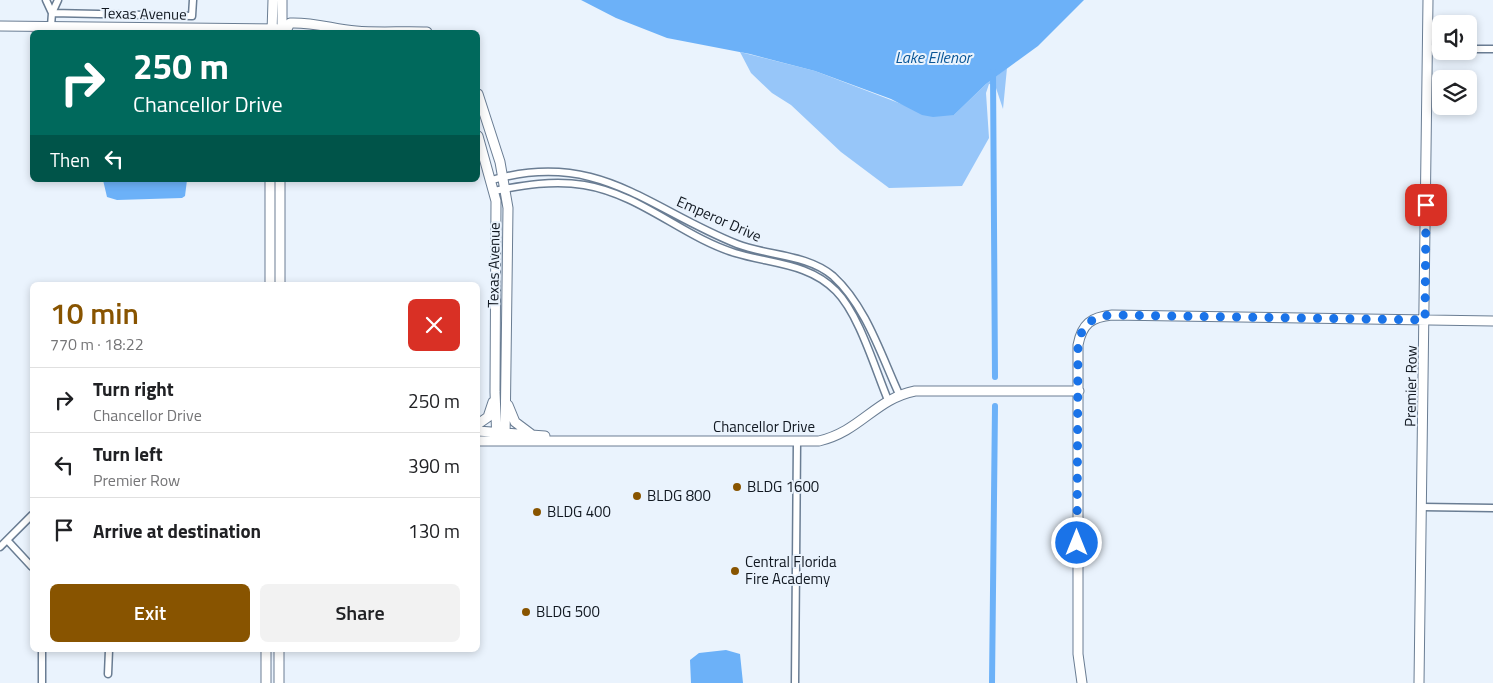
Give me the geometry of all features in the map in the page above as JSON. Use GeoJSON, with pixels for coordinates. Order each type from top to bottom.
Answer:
{"type":"FeatureCollection","features":[{"type":"Feature","properties":{"kind":"street"},"geometry":{"type":"LineString","coordinates":[[46,0],[52,13]]}},
{"type":"Feature","properties":{"kind":"street"},"geometry":{"type":"LineString","coordinates":[[51,26],[52,13],[58,0]]}},
{"type":"Feature","properties":{"kind":"street"},"geometry":{"type":"LineString","coordinates":[[52,13],[192,16],[192,0]]}},
{"type":"Feature","properties":{"kind":"street"},"geometry":{"type":"LineString","coordinates":[[273,0],[281,30]]}},
{"type":"Feature","properties":{"kind":"street"},"geometry":{"type":"LineString","coordinates":[[281,30],[282,0]]}},
{"type":"Feature","properties":{"kind":"street","name":"Premier Row"},"geometry":{"type":"LineString","coordinates":[[1419,683],[1428,0]]}},
{"type":"Feature","properties":{"kind":"street","name":"Texas Avenue"},"geometry":{"type":"LineString","coordinates":[[282,30],[290,23],[341,30]]}},
{"type":"Feature","properties":{"kind":"street","name":"Texas Avenue"},"geometry":{"type":"LineString","coordinates":[[0,26],[235,30]]}},
{"type":"Feature","properties":{"kind":"street"},"geometry":{"type":"LineString","coordinates":[[1428,48],[1432,48]]}},
{"type":"Feature","properties":{"kind":"street"},"geometry":{"type":"LineString","coordinates":[[1477,49],[1493,50]]}},
{"type":"Feature","properties":{"kind":"street","name":"Texas Avenue"},"geometry":{"type":"LineString","coordinates":[[480,104],[503,177],[508,223],[506,397],[501,437]]}},
{"type":"Feature","properties":{"kind":"street","name":"Texas Avenue"},"geometry":{"type":"LineString","coordinates":[[480,142],[494,191],[496,223],[495,392],[501,437]]}},
{"type":"Feature","properties":{"kind":"street","name":"Emperor Drive"},"geometry":{"type":"LineString","coordinates":[[492,180],[503,177],[554,172],[594,177],[620,185],[737,244],[818,266],[843,286],[854,301],[900,394]]}},
{"type":"Feature","properties":{"kind":"street"},"geometry":{"type":"LineString","coordinates":[[270,182],[270,282]]}},
{"type":"Feature","properties":{"kind":"street"},"geometry":{"type":"LineString","coordinates":[[280,182],[280,282]]}},
{"type":"Feature","properties":{"kind":"street","name":"Emperor Drive"},"geometry":{"type":"LineString","coordinates":[[494,191],[560,182],[601,188],[640,205],[723,248],[808,271],[836,291],[848,306],[888,400]]}},
{"type":"Feature","properties":{"kind":"street"},"geometry":{"type":"LineString","coordinates":[[270,199],[276,202],[276,214],[280,219]]}},
{"type":"Feature","properties":{"kind":"street"},"geometry":{"type":"LineString","coordinates":[[496,223],[508,223]]}},
{"type":"Feature","properties":{"kind":"street"},"geometry":{"type":"LineString","coordinates":[[1082,683],[1078,654],[1078,345],[1080,332],[1086,323],[1097,316],[1112,315],[1493,321]]}},
{"type":"Feature","properties":{"kind":"street","name":"Chancellor Drive"},"geometry":{"type":"LineString","coordinates":[[480,432],[501,437],[819,441],[841,434],[888,400],[900,394],[933,390],[1079,391]]}},
{"type":"Feature","properties":{"kind":"street"},"geometry":{"type":"LineString","coordinates":[[480,423],[488,417],[495,392]]}},
{"type":"Feature","properties":{"kind":"street"},"geometry":{"type":"LineString","coordinates":[[506,397],[515,422],[535,436]]}},
{"type":"Feature","properties":{"kind":"street","name":"Chancellor Drive"},"geometry":{"type":"LineString","coordinates":[[480,441],[501,437],[535,436],[586,439]]}},
{"type":"Feature","properties":{"kind":"street"},"geometry":{"type":"LineString","coordinates":[[795,683],[797,442]]}},
{"type":"Feature","properties":{"kind":"street"},"geometry":{"type":"LineString","coordinates":[[1422,507],[1493,508]]}},
{"type":"Feature","properties":{"kind":"street"},"geometry":{"type":"LineString","coordinates":[[0,547],[30,517]]}},
{"type":"Feature","properties":{"kind":"street"},"geometry":{"type":"LineString","coordinates":[[7,540],[30,565]]}},
{"type":"Feature","properties":{"kind":"street"},"geometry":{"type":"LineString","coordinates":[[42,652],[42,683]]}},
{"type":"Feature","properties":{"kind":"street"},"geometry":{"type":"LineString","coordinates":[[108,674],[109,652]]}},
{"type":"Feature","properties":{"kind":"street"},"geometry":{"type":"LineString","coordinates":[[266,652],[266,683]]}},
{"type":"Feature","properties":{"kind":"street"},"geometry":{"type":"LineString","coordinates":[[279,652],[279,683]]}},
{"type":"Feature","properties":{"kind":"shaded area"},"geometry":{"type":"Polygon","coordinates":[[[740,52],[815,71],[904,105],[954,115],[986,84],[1007,68],[1003,109],[995,85],[989,84],[986,93],[989,138],[962,186],[889,188],[841,152],[791,105],[772,93],[751,73],[740,52]]]}},
{"type":"Feature","properties":{"kind":"water","name":"Lake Ellenor"},"geometry":{"type":"Polygon","coordinates":[[[581,0],[1084,0],[1038,46],[986,84],[954,115],[933,117],[922,115],[891,99],[815,71],[750,54],[667,38],[616,18],[581,0]]]}},
{"type":"Feature","properties":{"kind":"water"},"geometry":{"type":"Polygon","coordinates":[[[103,182],[187,182],[185,196],[182,198],[117,200],[107,197],[103,182]]]}},
{"type":"Feature","properties":{"kind":"water"},"geometry":{"type":"Polygon","coordinates":[[[726,650],[740,654],[743,683],[691,683],[690,660],[699,653],[726,650]]]}},
{"type":"Feature","properties":{"kind":"waterway"},"geometry":{"type":"LineString","coordinates":[[993,72],[995,377]]}},
{"type":"Feature","properties":{"kind":"waterway"},"geometry":{"type":"LineString","coordinates":[[992,683],[995,406]]}},
{"type":"Feature","properties":{"kind":"place","name":"BLDG 1600"},"geometry":{"type":"Point","coordinates":[737,487]}},
{"type":"Feature","properties":{"kind":"place","name":"BLDG 800"},"geometry":{"type":"Point","coordinates":[637,496]}},
{"type":"Feature","properties":{"kind":"place","name":"BLDG 400"},"geometry":{"type":"Point","coordinates":[537,512]}},
{"type":"Feature","properties":{"kind":"place","name":"Central Florida Fire Academy"},"geometry":{"type":"Point","coordinates":[735,571]}},
{"type":"Feature","properties":{"kind":"place","name":"BLDG 500"},"geometry":{"type":"Point","coordinates":[526,612]}},
{"type":"Feature","properties":{"kind":"route"},"geometry":{"type":"LineString","coordinates":[[1077,543],[1078,345],[1080,332],[1086,323],[1097,316],[1112,315],[1425,320],[1426,205]]}}]}
